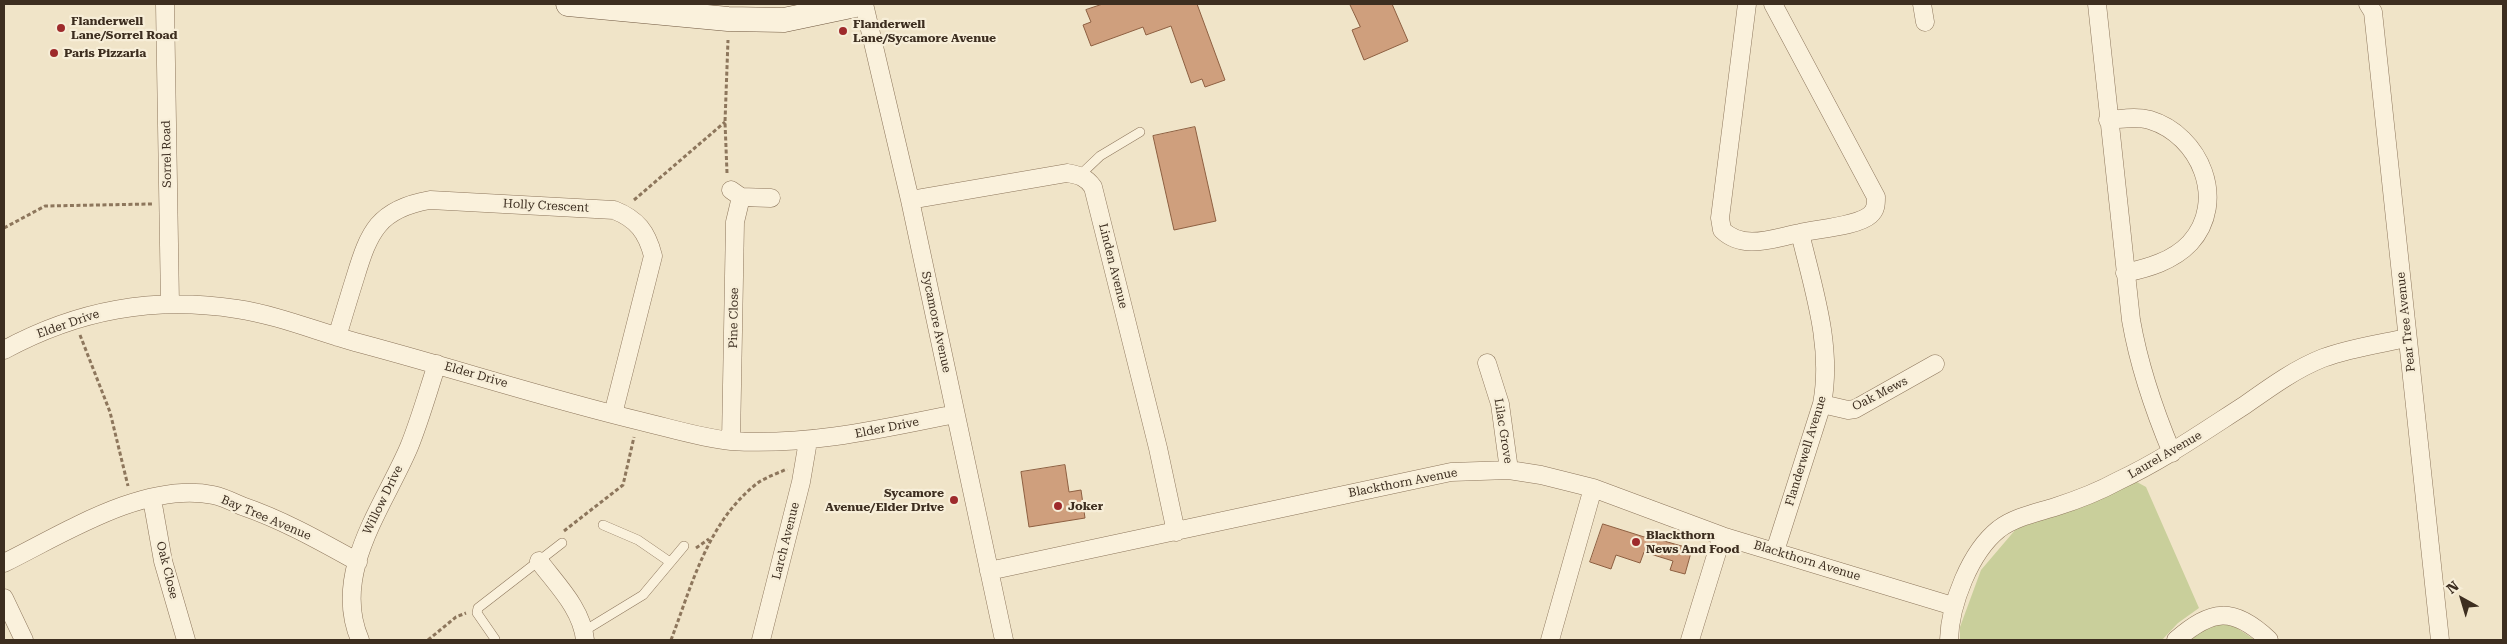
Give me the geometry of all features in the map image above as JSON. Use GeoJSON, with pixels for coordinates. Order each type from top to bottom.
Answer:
{"type":"FeatureCollection","features":[{"type":"Feature","properties":{"kind":"street","name":"Sorrel Road"},"geometry":{"type":"LineString","coordinates":[[165,4],[170,304]]}},
{"type":"Feature","properties":{"kind":"street"},"geometry":{"type":"LineString","coordinates":[[568,4],[664,8],[728,19],[784,20],[860,4]]}},
{"type":"Feature","properties":{"kind":"street","name":"Sycamore Avenue"},"geometry":{"type":"LineString","coordinates":[[864,4],[910,200],[1004,640]]}},
{"type":"Feature","properties":{"kind":"street"},"geometry":{"type":"LineString","coordinates":[[1747,4],[1720,218],[1722,230],[1737,241],[1748,243],[1858,221],[1870,215],[1876,206],[1876,197],[1773,4]]}},
{"type":"Feature","properties":{"kind":"street"},"geometry":{"type":"LineString","coordinates":[[1922,4],[1925,22]]}},
{"type":"Feature","properties":{"kind":"street"},"geometry":{"type":"LineString","coordinates":[[2097,4],[2125,273],[2136,352],[2172,453]]}},
{"type":"Feature","properties":{"kind":"street","name":"Pear Tree Avenue"},"geometry":{"type":"LineString","coordinates":[[2368,4],[2372,12],[2440,640]]}},
{"type":"Feature","properties":{"kind":"street"},"geometry":{"type":"LineString","coordinates":[[2108,120],[2134,118],[2150,120],[2168,128],[2193,149],[2202,165],[2207,182],[2207,198],[2202,221],[2190,242],[2175,255],[2158,264],[2125,273]]}},
{"type":"Feature","properties":{"kind":"street"},"geometry":{"type":"LineString","coordinates":[[910,200],[1067,173],[1080,175]]}},
{"type":"Feature","properties":{"kind":"street","name":"Linden Avenue"},"geometry":{"type":"LineString","coordinates":[[1080,175],[1087,179],[1093,187],[1158,448],[1176,532]]}},
{"type":"Feature","properties":{"kind":"street"},"geometry":{"type":"LineString","coordinates":[[736,193],[771,198]]}},
{"type":"Feature","properties":{"kind":"street","name":"Pine Close"},"geometry":{"type":"LineString","coordinates":[[731,440],[736,193]]}},
{"type":"Feature","properties":{"kind":"street","name":"Holly Crescent"},"geometry":{"type":"LineString","coordinates":[[338,337],[366,242],[383,220],[412,203],[430,200],[614,210],[629,216],[640,225],[649,239],[653,256],[614,414]]}},
{"type":"Feature","properties":{"kind":"street","name":"Flanderwell Avenue"},"geometry":{"type":"LineString","coordinates":[[1775,551],[1822,404],[1827,378],[1826,354],[1800,232]]}},
{"type":"Feature","properties":{"kind":"street","name":"Elder Drive"},"geometry":{"type":"LineString","coordinates":[[5,348],[74,320],[141,305],[170,304],[238,309],[614,414],[731,440],[808,441],[861,434],[955,414]]}},
{"type":"Feature","properties":{"kind":"street","name":"Laurel Avenue"},"geometry":{"type":"LineString","coordinates":[[1949,640],[1953,606],[1974,561],[1998,530],[2014,520],[2096,493],[2172,453],[2284,378],[2321,359],[2357,348],[2407,338]]}},
{"type":"Feature","properties":{"kind":"street","name":"Lilac Grove"},"geometry":{"type":"LineString","coordinates":[[1487,363],[1500,404],[1508,470]]}},
{"type":"Feature","properties":{"kind":"street","name":"Willow Drive"},"geometry":{"type":"LineString","coordinates":[[360,640],[355,627],[352,609],[352,582],[365,537],[409,446],[438,364]]}},
{"type":"Feature","properties":{"kind":"street","name":"Oak Mews"},"geometry":{"type":"LineString","coordinates":[[1822,404],[1848,410],[1855,409],[1935,364]]}},
{"type":"Feature","properties":{"kind":"street","name":"Larch Avenue"},"geometry":{"type":"LineString","coordinates":[[761,640],[808,441]]}},
{"type":"Feature","properties":{"kind":"street","name":"Blackthorn Avenue"},"geometry":{"type":"LineString","coordinates":[[989,571],[1451,472],[1508,470],[1541,475],[1593,488],[1722,536],[1953,606]]}},
{"type":"Feature","properties":{"kind":"street"},"geometry":{"type":"LineString","coordinates":[[1550,640],[1593,488]]}},
{"type":"Feature","properties":{"kind":"street","name":"Bay Tree Avenue"},"geometry":{"type":"LineString","coordinates":[[4,563],[101,515],[133,503],[190,493],[214,495],[287,524],[358,562]]}},
{"type":"Feature","properties":{"kind":"street","name":"Oak Close"},"geometry":{"type":"LineString","coordinates":[[152,499],[163,560],[186,640]]}},
{"type":"Feature","properties":{"kind":"street"},"geometry":{"type":"LineString","coordinates":[[1690,640],[1722,536]]}},
{"type":"Feature","properties":{"kind":"street"},"geometry":{"type":"LineString","coordinates":[[539,561],[574,608],[584,636]]}},
{"type":"Feature","properties":{"kind":"street"},"geometry":{"type":"LineString","coordinates":[[4,598],[24,640]]}},
{"type":"Feature","properties":{"kind":"street"},"geometry":{"type":"LineString","coordinates":[[2176,640],[2200,623],[2219,614],[2240,619],[2269,640]]}},
{"type":"Feature","properties":{"kind":"lane"},"geometry":{"type":"LineString","coordinates":[[1080,175],[1100,156],[1140,132]]}},
{"type":"Feature","properties":{"kind":"lane"},"geometry":{"type":"LineString","coordinates":[[603,526],[638,540],[670,562]]}},
{"type":"Feature","properties":{"kind":"lane"},"geometry":{"type":"LineString","coordinates":[[495,639],[477,613],[478,608],[562,543]]}},
{"type":"Feature","properties":{"kind":"lane"},"geometry":{"type":"LineString","coordinates":[[584,636],[643,595],[684,546]]}},
{"type":"Feature","properties":{"kind":"path"},"geometry":{"type":"LineString","coordinates":[[728,19],[725,122],[727,172],[736,193]]}},
{"type":"Feature","properties":{"kind":"path"},"geometry":{"type":"LineString","coordinates":[[620,212],[725,122]]}},
{"type":"Feature","properties":{"kind":"path"},"geometry":{"type":"LineString","coordinates":[[4,228],[45,206],[167,203]]}},
{"type":"Feature","properties":{"kind":"path"},"geometry":{"type":"LineString","coordinates":[[74,320],[110,412],[133,503]]}},
{"type":"Feature","properties":{"kind":"path"},"geometry":{"type":"LineString","coordinates":[[562,543],[561,534],[623,485],[638,420]]}},
{"type":"Feature","properties":{"kind":"path"},"geometry":{"type":"LineString","coordinates":[[671,640],[710,539],[746,494],[760,481],[804,461]]}},
{"type":"Feature","properties":{"kind":"path"},"geometry":{"type":"LineString","coordinates":[[428,640],[456,617],[478,608]]}},
{"type":"Feature","properties":{"kind":"green space"},"geometry":{"type":"Polygon","coordinates":[[[2137,482],[2146,487],[2199,608],[2178,623],[2162,640],[1960,640],[1960,627],[1981,570],[2016,529],[2086,504],[2137,482]]]}},
{"type":"Feature","properties":{"kind":"green space"},"geometry":{"type":"Polygon","coordinates":[[[2228,622],[2255,640],[2187,640],[2206,628],[2228,622]]]}},
{"type":"Feature","properties":{"kind":"building"},"geometry":{"type":"Polygon","coordinates":[[[1103,4],[1197,4],[1225,80],[1205,87],[1202,79],[1191,83],[1171,26],[1146,35],[1143,27],[1091,46],[1083,25],[1091,22],[1086,10],[1103,4]]]}},
{"type":"Feature","properties":{"kind":"building"},"geometry":{"type":"Polygon","coordinates":[[[1350,4],[1392,4],[1408,41],[1364,60],[1352,30],[1360,27],[1350,4]]]}},
{"type":"Feature","properties":{"kind":"building"},"geometry":{"type":"Polygon","coordinates":[[[1195,127],[1216,221],[1174,230],[1153,136],[1195,127]]]}},
{"type":"Feature","properties":{"kind":"building"},"geometry":{"type":"Polygon","coordinates":[[[1065,465],[1069,492],[1081,490],[1085,518],[1029,527],[1021,472],[1065,465]]]}},
{"type":"Feature","properties":{"kind":"building"},"geometry":{"type":"Polygon","coordinates":[[[1603,524],[1657,541],[1657,539],[1692,549],[1685,574],[1670,570],[1673,561],[1644,552],[1640,563],[1616,555],[1611,569],[1590,562],[1603,524]]]}},
{"type":"Feature","properties":{"kind":"place","name":"Flanderwell Lane/Sorrel Road"},"geometry":{"type":"Point","coordinates":[61,28]}},
{"type":"Feature","properties":{"kind":"place","name":"Flanderwell Lane/Sycamore Avenue"},"geometry":{"type":"Point","coordinates":[843,31]}},
{"type":"Feature","properties":{"kind":"place","name":"Paris Pizzaria"},"geometry":{"type":"Point","coordinates":[54,53]}},
{"type":"Feature","properties":{"kind":"place","name":"Sycamore Avenue/Elder Drive"},"geometry":{"type":"Point","coordinates":[954,500]}},
{"type":"Feature","properties":{"kind":"place","name":"Joker"},"geometry":{"type":"Point","coordinates":[1058,506]}},
{"type":"Feature","properties":{"kind":"place","name":"Blackthorn News And Food"},"geometry":{"type":"Point","coordinates":[1636,542]}}]}
